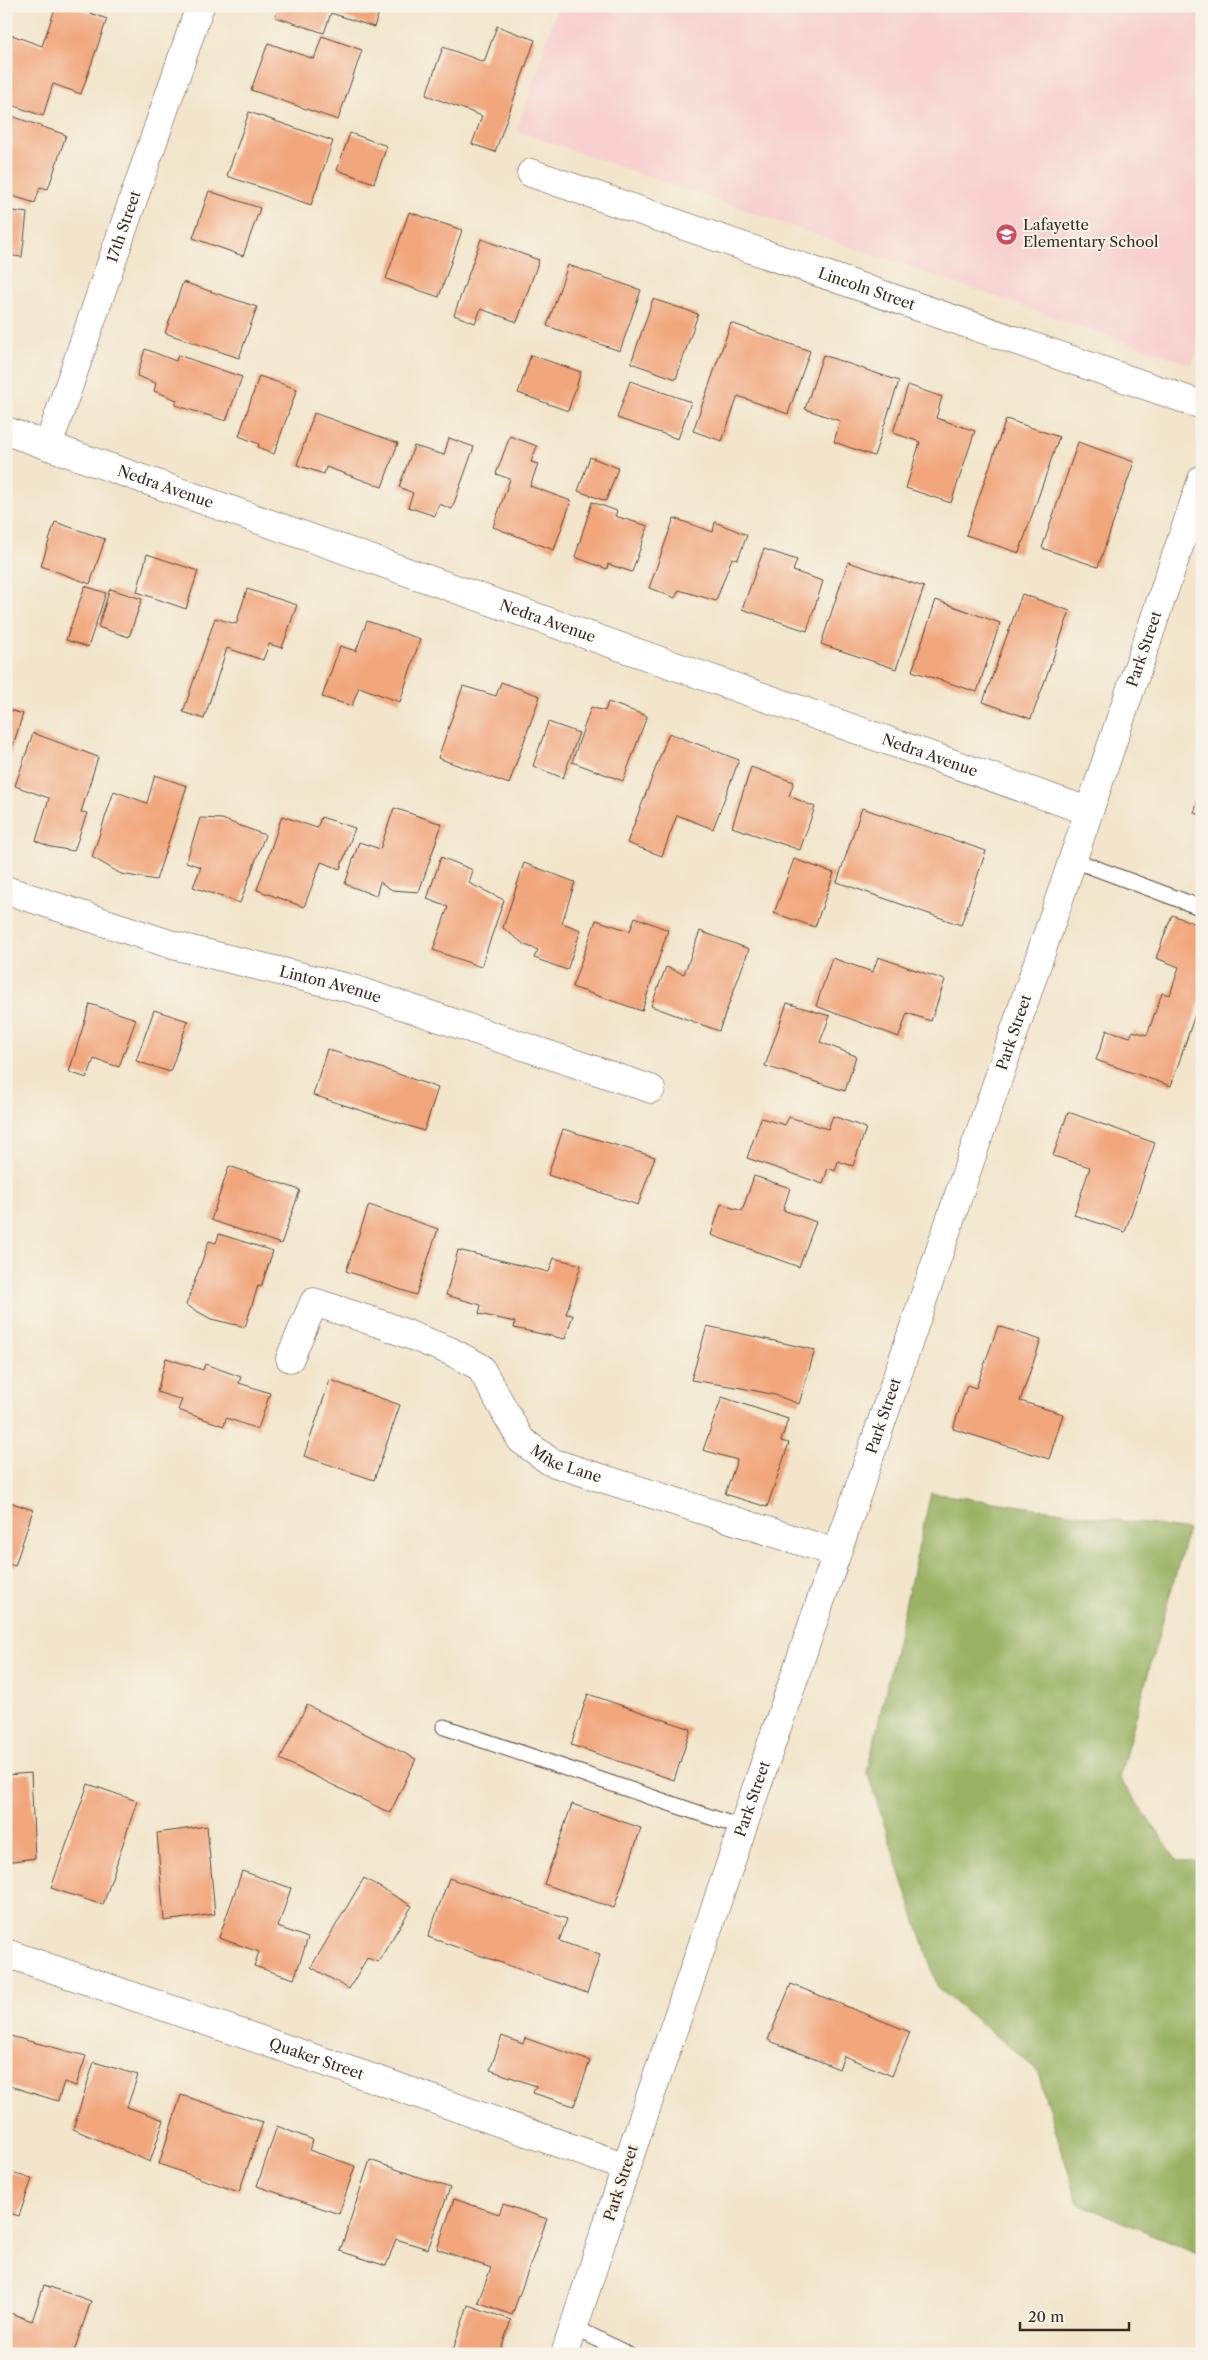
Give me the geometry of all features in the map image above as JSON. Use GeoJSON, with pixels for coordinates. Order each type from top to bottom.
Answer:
{"type":"FeatureCollection","features":[{"type":"Feature","properties":{"kind":"street","name":"17th Street"},"geometry":{"type":"LineString","coordinates":[[48,446],[200,6]]}},
{"type":"Feature","properties":{"kind":"street","name":"Lincoln Street"},"geometry":{"type":"LineString","coordinates":[[531,172],[1202,405]]}},
{"type":"Feature","properties":{"kind":"street","name":"Nedra Avenue"},"geometry":{"type":"LineString","coordinates":[[6,431],[1088,810]]}},
{"type":"Feature","properties":{"kind":"street","name":"Park Street"},"geometry":{"type":"LineString","coordinates":[[565,2354],[626,2167],[1202,479]]}},
{"type":"Feature","properties":{"kind":"street","name":"Linton Avenue"},"geometry":{"type":"LineString","coordinates":[[6,890],[176,946],[353,988],[650,1089]]}},
{"type":"Feature","properties":{"kind":"street","name":"Mike Lane"},"geometry":{"type":"LineString","coordinates":[[290,1358],[314,1302],[384,1325],[450,1351],[480,1367],[520,1440],[551,1462],[837,1553]]}},
{"type":"Feature","properties":{"kind":"street","name":"Quaker Street"},"geometry":{"type":"LineString","coordinates":[[6,1954],[381,2081],[626,2167]]}},
{"type":"Feature","properties":{"kind":"lane"},"geometry":{"type":"LineString","coordinates":[[1071,859],[1202,908]]}},
{"type":"Feature","properties":{"kind":"lane"},"geometry":{"type":"LineString","coordinates":[[444,1727],[743,1828]]}},
{"type":"Feature","properties":{"kind":"lane"},"geometry":{"type":"LineString","coordinates":[[574,2327],[627,2354]]}},
{"type":"Feature","properties":{"kind":"shaded area","name":"Lafayette Elementary School"},"geometry":{"type":"Polygon","coordinates":[[[558,6],[1202,6],[1202,337],[1192,365],[517,131],[558,6]]]}},
{"type":"Feature","properties":{"kind":"green space"},"geometry":{"type":"Polygon","coordinates":[[[931,1493],[1188,1530],[1119,1778],[1178,1861],[1202,1860],[1202,2255],[1078,2203],[1037,2070],[938,1988],[867,1772],[931,1493]]]}},
{"type":"Feature","properties":{"kind":"building"},"geometry":{"type":"Polygon","coordinates":[[[56,6],[71,6],[107,19],[81,94],[53,84],[43,116],[6,103],[6,33],[42,46],[56,6]]]}},
{"type":"Feature","properties":{"kind":"building"},"geometry":{"type":"Polygon","coordinates":[[[279,6],[381,6],[374,27],[331,13],[324,33],[275,17],[279,6]]]}},
{"type":"Feature","properties":{"kind":"building"},"geometry":{"type":"Polygon","coordinates":[[[497,26],[535,40],[495,152],[472,144],[482,116],[426,95],[443,47],[484,62],[497,26]]]}},
{"type":"Feature","properties":{"kind":"building"},"geometry":{"type":"Polygon","coordinates":[[[322,36],[362,50],[338,120],[251,90],[268,43],[314,59],[322,36]]]}},
{"type":"Feature","properties":{"kind":"building"},"geometry":{"type":"Polygon","coordinates":[[[249,112],[333,141],[311,205],[227,176],[249,112]]]}},
{"type":"Feature","properties":{"kind":"building"},"geometry":{"type":"Polygon","coordinates":[[[6,114],[66,135],[48,189],[40,187],[35,203],[6,194],[6,114]]]}},
{"type":"Feature","properties":{"kind":"building"},"geometry":{"type":"Polygon","coordinates":[[[350,133],[387,146],[374,183],[337,170],[350,133]]]}},
{"type":"Feature","properties":{"kind":"building"},"geometry":{"type":"Polygon","coordinates":[[[209,191],[260,208],[243,256],[193,238],[209,191]]]}},
{"type":"Feature","properties":{"kind":"building"},"geometry":{"type":"Polygon","coordinates":[[[6,210],[27,213],[22,257],[6,255],[6,210]]]}},
{"type":"Feature","properties":{"kind":"building"},"geometry":{"type":"Polygon","coordinates":[[[409,212],[462,230],[439,297],[386,279],[409,212]]]}},
{"type":"Feature","properties":{"kind":"building"},"geometry":{"type":"Polygon","coordinates":[[[481,239],[539,260],[517,322],[481,309],[475,323],[454,315],[481,239]]]}},
{"type":"Feature","properties":{"kind":"building"},"geometry":{"type":"Polygon","coordinates":[[[568,265],[641,290],[620,351],[547,326],[568,265]]]}},
{"type":"Feature","properties":{"kind":"building"},"geometry":{"type":"Polygon","coordinates":[[[183,282],[257,307],[239,358],[165,333],[183,282]]]}},
{"type":"Feature","properties":{"kind":"building"},"geometry":{"type":"Polygon","coordinates":[[[653,299],[698,314],[676,379],[631,363],[653,299]]]}},
{"type":"Feature","properties":{"kind":"building"},"geometry":{"type":"Polygon","coordinates":[[[731,323],[810,351],[788,414],[738,396],[722,441],[693,431],[731,323]]]}},
{"type":"Feature","properties":{"kind":"building"},"geometry":{"type":"Polygon","coordinates":[[[145,349],[176,361],[178,355],[242,377],[226,421],[175,405],[177,400],[154,391],[156,383],[137,376],[145,349]]]}},
{"type":"Feature","properties":{"kind":"building"},"geometry":{"type":"Polygon","coordinates":[[[531,355],[581,372],[568,411],[518,393],[531,355]]]}},
{"type":"Feature","properties":{"kind":"building"},"geometry":{"type":"Polygon","coordinates":[[[823,355],[899,381],[874,456],[834,442],[840,421],[805,409],[823,355]]]}},
{"type":"Feature","properties":{"kind":"building"},"geometry":{"type":"Polygon","coordinates":[[[259,376],[297,389],[274,454],[258,447],[259,444],[239,436],[259,376]]]}},
{"type":"Feature","properties":{"kind":"building"},"geometry":{"type":"Polygon","coordinates":[[[630,381],[691,402],[678,439],[617,418],[630,381]]]}},
{"type":"Feature","properties":{"kind":"building"},"geometry":{"type":"Polygon","coordinates":[[[908,385],[942,397],[936,418],[975,431],[951,503],[906,488],[920,442],[893,433],[908,385]]]}},
{"type":"Feature","properties":{"kind":"building"},"geometry":{"type":"Polygon","coordinates":[[[314,413],[398,443],[382,487],[326,467],[324,474],[297,465],[314,413]]]}},
{"type":"Feature","properties":{"kind":"building"},"geometry":{"type":"Polygon","coordinates":[[[1006,419],[1059,437],[1019,553],[966,535],[1006,419]]]}},
{"type":"Feature","properties":{"kind":"building"},"geometry":{"type":"Polygon","coordinates":[[[510,436],[537,446],[531,462],[538,464],[530,486],[571,501],[554,550],[493,527],[510,479],[496,474],[510,436]]]}},
{"type":"Feature","properties":{"kind":"building"},"geometry":{"type":"Polygon","coordinates":[[[449,438],[474,447],[452,509],[439,504],[435,516],[408,507],[413,493],[399,487],[414,446],[444,455],[449,438]]]}},
{"type":"Feature","properties":{"kind":"building"},"geometry":{"type":"Polygon","coordinates":[[[1078,442],[1134,462],[1098,567],[1042,548],[1078,442]]]}},
{"type":"Feature","properties":{"kind":"building"},"geometry":{"type":"Polygon","coordinates":[[[590,457],[618,468],[606,501],[578,491],[590,457]]]}},
{"type":"Feature","properties":{"kind":"building"},"geometry":{"type":"Polygon","coordinates":[[[592,502],[617,511],[615,516],[648,526],[632,572],[608,564],[607,569],[575,557],[592,502]]]}},
{"type":"Feature","properties":{"kind":"building"},"geometry":{"type":"Polygon","coordinates":[[[674,518],[713,532],[715,522],[747,535],[738,559],[732,558],[716,601],[679,590],[675,598],[649,588],[674,518]]]}},
{"type":"Feature","properties":{"kind":"building"},"geometry":{"type":"Polygon","coordinates":[[[55,522],[105,539],[90,584],[41,566],[55,522]]]}},
{"type":"Feature","properties":{"kind":"building"},"geometry":{"type":"Polygon","coordinates":[[[764,549],[797,560],[793,571],[823,581],[807,631],[742,609],[764,549]]]}},
{"type":"Feature","properties":{"kind":"building"},"geometry":{"type":"Polygon","coordinates":[[[147,554],[198,571],[186,609],[137,592],[147,554]]]}},
{"type":"Feature","properties":{"kind":"building"},"geometry":{"type":"Polygon","coordinates":[[[848,562],[924,587],[896,669],[821,644],[848,562]]]}},
{"type":"Feature","properties":{"kind":"building"},"geometry":{"type":"Polygon","coordinates":[[[85,586],[106,593],[88,647],[66,640],[85,586]]]}},
{"type":"Feature","properties":{"kind":"building"},"geometry":{"type":"Polygon","coordinates":[[[110,589],[142,599],[129,637],[98,627],[110,589]]]}},
{"type":"Feature","properties":{"kind":"building"},"geometry":{"type":"Polygon","coordinates":[[[247,589],[297,605],[282,648],[269,644],[263,660],[227,648],[204,719],[183,712],[215,618],[236,624],[247,589]]]}},
{"type":"Feature","properties":{"kind":"building"},"geometry":{"type":"Polygon","coordinates":[[[1022,594],[1070,611],[1031,719],[983,702],[1022,594]]]}},
{"type":"Feature","properties":{"kind":"building"},"geometry":{"type":"Polygon","coordinates":[[[936,600],[1000,623],[977,692],[912,671],[936,600]]]}},
{"type":"Feature","properties":{"kind":"building"},"geometry":{"type":"Polygon","coordinates":[[[367,621],[420,639],[400,702],[359,687],[352,706],[322,697],[340,646],[356,651],[367,621]]]}},
{"type":"Feature","properties":{"kind":"building"},"geometry":{"type":"Polygon","coordinates":[[[501,682],[540,696],[509,784],[438,758],[463,686],[496,696],[501,682]]]}},
{"type":"Feature","properties":{"kind":"building"},"geometry":{"type":"Polygon","coordinates":[[[608,702],[647,716],[623,781],[572,762],[591,707],[605,711],[608,702]]]}},
{"type":"Feature","properties":{"kind":"building"},"geometry":{"type":"Polygon","coordinates":[[[6,709],[23,714],[7,764],[6,764],[6,709]]]}},
{"type":"Feature","properties":{"kind":"building"},"geometry":{"type":"Polygon","coordinates":[[[548,722],[579,733],[563,778],[533,766],[548,722]]]}},
{"type":"Feature","properties":{"kind":"building"},"geometry":{"type":"Polygon","coordinates":[[[33,733],[98,757],[81,812],[87,813],[74,851],[51,847],[36,841],[49,798],[15,786],[33,733]]]}},
{"type":"Feature","properties":{"kind":"building"},"geometry":{"type":"Polygon","coordinates":[[[669,733],[739,760],[713,829],[677,815],[662,856],[627,843],[669,733]]]}},
{"type":"Feature","properties":{"kind":"building"},"geometry":{"type":"Polygon","coordinates":[[[751,767],[794,782],[789,796],[815,807],[800,850],[732,827],[751,767]]]}},
{"type":"Feature","properties":{"kind":"building"},"geometry":{"type":"Polygon","coordinates":[[[155,775],[187,786],[156,880],[121,874],[92,857],[114,791],[147,803],[155,775]]]}},
{"type":"Feature","properties":{"kind":"building"},"geometry":{"type":"Polygon","coordinates":[[[1202,790],[1202,815],[1194,813],[1202,790]]]}},
{"type":"Feature","properties":{"kind":"building"},"geometry":{"type":"Polygon","coordinates":[[[394,808],[442,824],[419,892],[392,890],[380,882],[376,896],[345,884],[359,842],[380,849],[394,808]]]}},
{"type":"Feature","properties":{"kind":"building"},"geometry":{"type":"Polygon","coordinates":[[[862,808],[986,851],[961,925],[837,882],[862,808]]]}},
{"type":"Feature","properties":{"kind":"building"},"geometry":{"type":"Polygon","coordinates":[[[282,816],[317,828],[321,817],[355,828],[340,869],[321,862],[304,907],[257,890],[282,816]]]}},
{"type":"Feature","properties":{"kind":"building"},"geometry":{"type":"Polygon","coordinates":[[[200,818],[222,819],[265,835],[240,903],[193,887],[201,867],[186,862],[200,818]]]}},
{"type":"Feature","properties":{"kind":"building"},"geometry":{"type":"Polygon","coordinates":[[[441,857],[473,870],[469,883],[504,900],[481,967],[433,950],[448,907],[427,899],[441,857]]]}},
{"type":"Feature","properties":{"kind":"building"},"geometry":{"type":"Polygon","coordinates":[[[794,859],[834,873],[815,927],[774,913],[794,859]]]}},
{"type":"Feature","properties":{"kind":"building"},"geometry":{"type":"Polygon","coordinates":[[[524,863],[575,882],[562,923],[581,930],[567,970],[534,958],[538,950],[525,945],[503,928],[524,863]]]}},
{"type":"Feature","properties":{"kind":"building"},"geometry":{"type":"Polygon","coordinates":[[[1172,915],[1202,926],[1202,994],[1171,1086],[1096,1060],[1107,1030],[1130,1037],[1133,1031],[1147,1035],[1162,993],[1170,995],[1179,967],[1156,958],[1172,915]]]}},
{"type":"Feature","properties":{"kind":"building"},"geometry":{"type":"Polygon","coordinates":[[[635,917],[668,930],[642,1011],[572,987],[596,920],[630,931],[635,917]]]}},
{"type":"Feature","properties":{"kind":"building"},"geometry":{"type":"Polygon","coordinates":[[[700,931],[749,949],[719,1031],[651,1006],[666,967],[684,974],[700,931]]]}},
{"type":"Feature","properties":{"kind":"building"},"geometry":{"type":"Polygon","coordinates":[[[878,957],[945,980],[931,1021],[907,1013],[899,1037],[816,1006],[832,958],[873,972],[878,957]]]}},
{"type":"Feature","properties":{"kind":"building"},"geometry":{"type":"Polygon","coordinates":[[[787,1003],[830,1016],[820,1042],[856,1056],[845,1091],[765,1066],[787,1003]]]}},
{"type":"Feature","properties":{"kind":"building"},"geometry":{"type":"Polygon","coordinates":[[[90,1004],[136,1019],[119,1067],[94,1059],[87,1078],[69,1072],[90,1004]]]}},
{"type":"Feature","properties":{"kind":"building"},"geometry":{"type":"Polygon","coordinates":[[[154,1010],[188,1021],[170,1072],[136,1061],[154,1010]]]}},
{"type":"Feature","properties":{"kind":"building"},"geometry":{"type":"Polygon","coordinates":[[[327,1049],[438,1088],[424,1131],[313,1095],[327,1049]]]}},
{"type":"Feature","properties":{"kind":"building"},"geometry":{"type":"Polygon","coordinates":[[[1068,1112],[1155,1143],[1125,1232],[1074,1215],[1090,1167],[1053,1156],[1068,1112]]]}},
{"type":"Feature","properties":{"kind":"building"},"geometry":{"type":"Polygon","coordinates":[[[833,1116],[866,1128],[853,1166],[838,1161],[835,1171],[828,1168],[823,1184],[747,1158],[761,1118],[785,1125],[789,1117],[828,1129],[833,1116]]]}},
{"type":"Feature","properties":{"kind":"building"},"geometry":{"type":"Polygon","coordinates":[[[563,1129],[655,1157],[638,1205],[548,1175],[563,1129]]]}},
{"type":"Feature","properties":{"kind":"building"},"geometry":{"type":"Polygon","coordinates":[[[229,1166],[300,1190],[281,1244],[211,1220],[229,1166]]]}},
{"type":"Feature","properties":{"kind":"building"},"geometry":{"type":"Polygon","coordinates":[[[754,1176],[790,1188],[783,1210],[816,1222],[799,1267],[711,1235],[721,1204],[742,1211],[754,1176]]]}},
{"type":"Feature","properties":{"kind":"building"},"geometry":{"type":"Polygon","coordinates":[[[369,1205],[438,1229],[416,1295],[346,1271],[369,1205]]]}},
{"type":"Feature","properties":{"kind":"building"},"geometry":{"type":"Polygon","coordinates":[[[219,1234],[273,1251],[261,1287],[258,1286],[245,1327],[211,1319],[186,1305],[209,1241],[216,1243],[219,1234]]]}},
{"type":"Feature","properties":{"kind":"building"},"geometry":{"type":"Polygon","coordinates":[[[458,1250],[549,1272],[554,1258],[581,1265],[566,1314],[573,1315],[565,1339],[514,1328],[515,1322],[479,1314],[481,1305],[446,1295],[458,1250]]]}},
{"type":"Feature","properties":{"kind":"building"},"geometry":{"type":"Polygon","coordinates":[[[707,1326],[815,1350],[799,1404],[775,1395],[691,1380],[707,1326]]]}},
{"type":"Feature","properties":{"kind":"building"},"geometry":{"type":"Polygon","coordinates":[[[998,1326],[1041,1340],[1020,1401],[1063,1414],[1049,1459],[953,1429],[967,1385],[976,1388],[998,1326]]]}},
{"type":"Feature","properties":{"kind":"building"},"geometry":{"type":"Polygon","coordinates":[[[166,1358],[203,1370],[205,1364],[241,1377],[239,1383],[270,1393],[258,1429],[226,1418],[224,1426],[178,1410],[182,1400],[157,1392],[166,1358]]]}},
{"type":"Feature","properties":{"kind":"building"},"geometry":{"type":"Polygon","coordinates":[[[330,1380],[400,1405],[374,1480],[304,1456],[330,1380]]]}},
{"type":"Feature","properties":{"kind":"building"},"geometry":{"type":"Polygon","coordinates":[[[722,1397],[788,1419],[781,1441],[789,1443],[767,1507],[725,1494],[737,1460],[703,1450],[722,1397]]]}},
{"type":"Feature","properties":{"kind":"building"},"geometry":{"type":"Polygon","coordinates":[[[6,1501],[33,1510],[15,1566],[6,1563],[6,1501]]]}},
{"type":"Feature","properties":{"kind":"building"},"geometry":{"type":"Polygon","coordinates":[[[588,1694],[691,1729],[674,1780],[571,1745],[588,1694]]]}},
{"type":"Feature","properties":{"kind":"building"},"geometry":{"type":"Polygon","coordinates":[[[307,1705],[416,1759],[390,1813],[280,1759],[307,1705]]]}},
{"type":"Feature","properties":{"kind":"building"},"geometry":{"type":"Polygon","coordinates":[[[31,1773],[35,1858],[6,1862],[6,1775],[31,1773]]]}},
{"type":"Feature","properties":{"kind":"building"},"geometry":{"type":"Polygon","coordinates":[[[88,1784],[137,1801],[103,1905],[51,1888],[88,1784]]]}},
{"type":"Feature","properties":{"kind":"building"},"geometry":{"type":"Polygon","coordinates":[[[572,1804],[641,1828],[614,1908],[544,1884],[572,1804]]]}},
{"type":"Feature","properties":{"kind":"building"},"geometry":{"type":"Polygon","coordinates":[[[207,1826],[215,1914],[164,1921],[157,1833],[207,1826]]]}},
{"type":"Feature","properties":{"kind":"building"},"geometry":{"type":"Polygon","coordinates":[[[242,1871],[291,1888],[278,1927],[308,1938],[294,1979],[254,1966],[259,1952],[219,1938],[242,1871]]]}},
{"type":"Feature","properties":{"kind":"building"},"geometry":{"type":"Polygon","coordinates":[[[364,1878],[412,1906],[378,1962],[367,1958],[349,1989],[311,1967],[364,1878]]]}},
{"type":"Feature","properties":{"kind":"building"},"geometry":{"type":"Polygon","coordinates":[[[449,1878],[567,1919],[559,1941],[600,1955],[587,1993],[428,1937],[449,1878]]]}},
{"type":"Feature","properties":{"kind":"building"},"geometry":{"type":"Polygon","coordinates":[[[791,1984],[910,2032],[892,2076],[844,2056],[839,2069],[768,2040],[791,1984]]]}},
{"type":"Feature","properties":{"kind":"building"},"geometry":{"type":"Polygon","coordinates":[[[10,2036],[86,2056],[76,2086],[64,2082],[58,2101],[6,2085],[6,2048],[10,2036]]]}},
{"type":"Feature","properties":{"kind":"building"},"geometry":{"type":"Polygon","coordinates":[[[502,2036],[523,2044],[525,2038],[590,2061],[574,2106],[533,2093],[536,2086],[490,2070],[502,2036]]]}},
{"type":"Feature","properties":{"kind":"building"},"geometry":{"type":"Polygon","coordinates":[[[94,2062],[138,2075],[127,2107],[164,2120],[150,2162],[73,2129],[94,2062]]]}},
{"type":"Feature","properties":{"kind":"building"},"geometry":{"type":"Polygon","coordinates":[[[181,2095],[263,2122],[239,2192],[159,2164],[181,2095]]]}},
{"type":"Feature","properties":{"kind":"building"},"geometry":{"type":"Polygon","coordinates":[[[277,2126],[313,2140],[309,2150],[355,2166],[339,2214],[257,2186],[277,2126]]]}},
{"type":"Feature","properties":{"kind":"building"},"geometry":{"type":"Polygon","coordinates":[[[370,2160],[450,2188],[428,2249],[396,2239],[386,2266],[340,2251],[370,2160]]]}},
{"type":"Feature","properties":{"kind":"building"},"geometry":{"type":"Polygon","coordinates":[[[6,2171],[32,2179],[19,2216],[6,2212],[6,2171]]]}},
{"type":"Feature","properties":{"kind":"building"},"geometry":{"type":"Polygon","coordinates":[[[454,2199],[499,2214],[503,2204],[547,2219],[512,2315],[478,2302],[491,2268],[437,2249],[454,2199]]]}},
{"type":"Feature","properties":{"kind":"building"},"geometry":{"type":"Polygon","coordinates":[[[44,2285],[91,2301],[73,2354],[6,2354],[6,2323],[10,2313],[32,2321],[44,2285]]]}},
{"type":"Feature","properties":{"kind":"building"},"geometry":{"type":"Polygon","coordinates":[[[468,2305],[511,2320],[499,2354],[465,2354],[453,2350],[468,2305]]]}},
{"type":"Feature","properties":{"kind":"place","name":"Lafayette Elementary School"},"geometry":{"type":"Point","coordinates":[1007,234]}}]}
